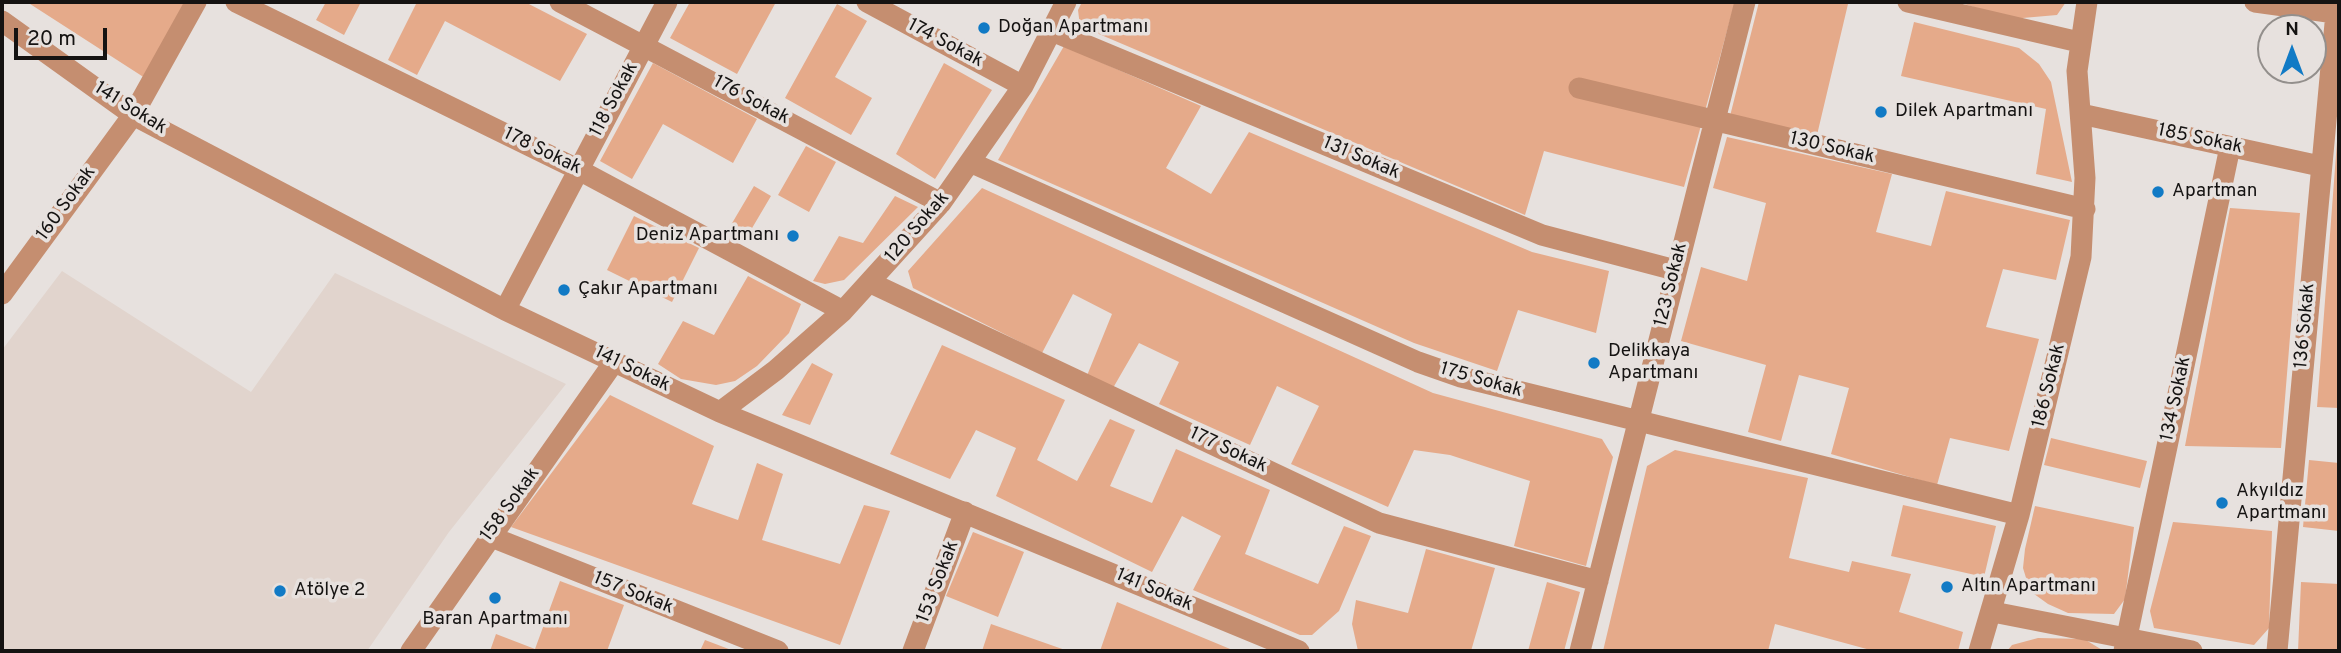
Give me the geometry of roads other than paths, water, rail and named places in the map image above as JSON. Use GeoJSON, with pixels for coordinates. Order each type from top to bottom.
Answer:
{"type":"FeatureCollection","features":[{"type":"Feature","properties":{"kind":"street","name":"160 Sokak"},"geometry":{"type":"LineString","coordinates":[[2,293],[133,115],[196,2]]}},
{"type":"Feature","properties":{"kind":"street","name":"178 Sokak"},"geometry":{"type":"LineString","coordinates":[[236,2],[579,170],[843,311]]}},
{"type":"Feature","properties":{"kind":"street","name":"176 Sokak"},"geometry":{"type":"LineString","coordinates":[[560,2],[645,44],[941,203]]}},
{"type":"Feature","properties":{"kind":"street","name":"118 Sokak"},"geometry":{"type":"LineString","coordinates":[[505,310],[667,2]]}},
{"type":"Feature","properties":{"kind":"street","name":"174 Sokak"},"geometry":{"type":"LineString","coordinates":[[867,2],[1023,86]]}},
{"type":"Feature","properties":{"kind":"street","name":"120 Sokak"},"geometry":{"type":"LineString","coordinates":[[720,412],[776,370],[843,311],[941,203],[972,163],[1023,86],[1066,2]]}},
{"type":"Feature","properties":{"kind":"street","name":"123 Sokak"},"geometry":{"type":"LineString","coordinates":[[1580,651],[1745,2]]}},
{"type":"Feature","properties":{"kind":"street"},"geometry":{"type":"LineString","coordinates":[[1908,2],[2079,42]]}},
{"type":"Feature","properties":{"kind":"street","name":"186 Sokak"},"geometry":{"type":"LineString","coordinates":[[1979,651],[1993,612],[2019,515],[2081,257],[2085,209],[2077,71],[2079,42],[2087,2]]}},
{"type":"Feature","properties":{"kind":"street"},"geometry":{"type":"LineString","coordinates":[[2255,2],[2336,7]]}},
{"type":"Feature","properties":{"kind":"street","name":"136 Sokak"},"geometry":{"type":"LineString","coordinates":[[2277,651],[2336,7]]}},
{"type":"Feature","properties":{"kind":"street","name":"141 Sokak"},"geometry":{"type":"LineString","coordinates":[[2,21],[133,115],[505,310],[720,412],[1298,651]]}},
{"type":"Feature","properties":{"kind":"street","name":"131 Sokak"},"geometry":{"type":"LineString","coordinates":[[1052,31],[1542,235],[1675,270]]}},
{"type":"Feature","properties":{"kind":"street","name":"130 Sokak"},"geometry":{"type":"LineString","coordinates":[[1579,88],[2085,209]]}},
{"type":"Feature","properties":{"kind":"street","name":"185 Sokak"},"geometry":{"type":"LineString","coordinates":[[2081,114],[2320,166]]}},
{"type":"Feature","properties":{"kind":"street","name":"134 Sokak"},"geometry":{"type":"LineString","coordinates":[[2125,645],[2230,147]]}},
{"type":"Feature","properties":{"kind":"street","name":"175 Sokak"},"geometry":{"type":"LineString","coordinates":[[972,163],[1418,362],[1472,380],[2019,515]]}},
{"type":"Feature","properties":{"kind":"street","name":"177 Sokak"},"geometry":{"type":"LineString","coordinates":[[871,283],[1379,523],[1598,581]]}},
{"type":"Feature","properties":{"kind":"street","name":"158 Sokak"},"geometry":{"type":"LineString","coordinates":[[411,651],[489,536],[614,362]]}},
{"type":"Feature","properties":{"kind":"street","name":"153 Sokak"},"geometry":{"type":"LineString","coordinates":[[913,651],[965,512]]}},
{"type":"Feature","properties":{"kind":"street","name":"157 Sokak"},"geometry":{"type":"LineString","coordinates":[[489,536],[778,651]]}},
{"type":"Feature","properties":{"kind":"street"},"geometry":{"type":"LineString","coordinates":[[1993,612],[2125,645],[2192,651]]}},
{"type":"Feature","properties":{"kind":"place","name":"Doğan Apartmanı"},"geometry":{"type":"Point","coordinates":[984,28]}},
{"type":"Feature","properties":{"kind":"place","name":"Dilek Apartmanı"},"geometry":{"type":"Point","coordinates":[1881,112]}},
{"type":"Feature","properties":{"kind":"place","name":"Apartman"},"geometry":{"type":"Point","coordinates":[2158,192]}},
{"type":"Feature","properties":{"kind":"place","name":"Deniz Apartmanı"},"geometry":{"type":"Point","coordinates":[793,236]}},
{"type":"Feature","properties":{"kind":"place","name":"Çakır Apartmanı"},"geometry":{"type":"Point","coordinates":[564,290]}},
{"type":"Feature","properties":{"kind":"place","name":"Delikkaya Apartmanı"},"geometry":{"type":"Point","coordinates":[1594,363]}},
{"type":"Feature","properties":{"kind":"place","name":"Akyıldız Apartmanı"},"geometry":{"type":"Point","coordinates":[2222,503]}},
{"type":"Feature","properties":{"kind":"place","name":"Altın Apartmanı"},"geometry":{"type":"Point","coordinates":[1947,587]}},
{"type":"Feature","properties":{"kind":"place","name":"Atölye 2"},"geometry":{"type":"Point","coordinates":[280,591]}},
{"type":"Feature","properties":{"kind":"place","name":"Baran Apartmanı"},"geometry":{"type":"Point","coordinates":[495,598]}}]}
